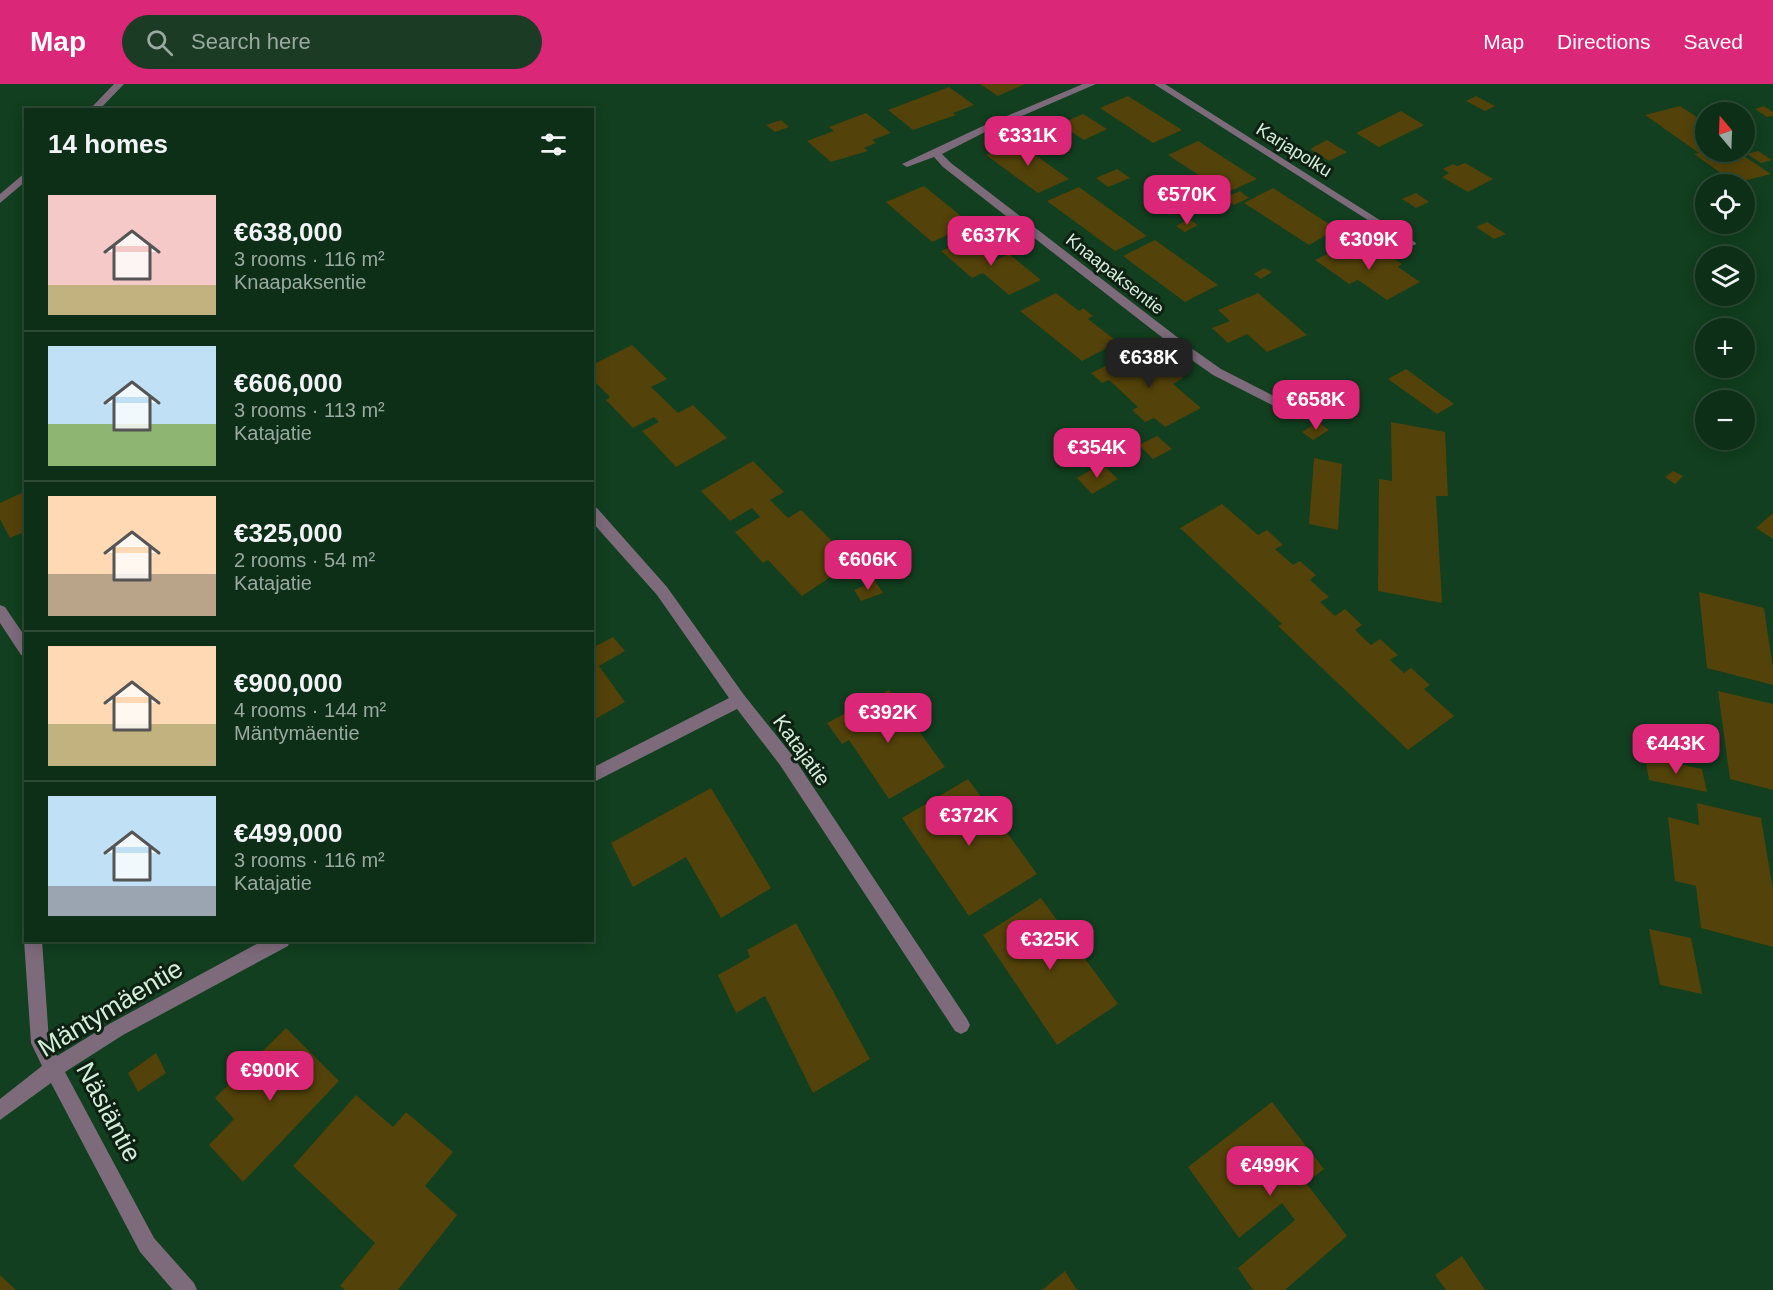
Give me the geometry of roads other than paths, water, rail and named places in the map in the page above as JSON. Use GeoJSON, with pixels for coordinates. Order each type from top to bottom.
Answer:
{"type":"FeatureCollection","features":[{"type":"Feature","properties":{"kind":"street"},"geometry":{"type":"LineString","coordinates":[[95,108],[119,84]]}},
{"type":"Feature","properties":{"kind":"street"},"geometry":{"type":"LineString","coordinates":[[907,164],[1091,84]]}},
{"type":"Feature","properties":{"kind":"street","name":"Karjapolku"},"geometry":{"type":"LineString","coordinates":[[1159,84],[1411,243]]}},
{"type":"Feature","properties":{"kind":"street","name":"Knaapaksentie"},"geometry":{"type":"LineString","coordinates":[[936,153],[948,165],[1181,347],[1217,372],[1276,402]]}},
{"type":"Feature","properties":{"kind":"street"},"geometry":{"type":"LineString","coordinates":[[0,200],[24,177]]}},
{"type":"Feature","properties":{"kind":"street"},"geometry":{"type":"LineString","coordinates":[[0,186],[12,188]]}},
{"type":"Feature","properties":{"kind":"street","name":"Katajatie"},"geometry":{"type":"LineString","coordinates":[[594,514],[668,599],[739,700],[786,760],[961,1024]]}},
{"type":"Feature","properties":{"kind":"street"},"geometry":{"type":"LineString","coordinates":[[0,611],[24,648]]}},
{"type":"Feature","properties":{"kind":"street"},"geometry":{"type":"LineString","coordinates":[[594,775],[739,700]]}},
{"type":"Feature","properties":{"kind":"street","name":"Näsiäntie"},"geometry":{"type":"LineString","coordinates":[[33,942],[40,1043],[147,1245],[187,1290]]}},
{"type":"Feature","properties":{"kind":"street","name":"Mäntymäentie"},"geometry":{"type":"LineString","coordinates":[[0,1111],[55,1068],[117,1029],[278,942]]}}]}
